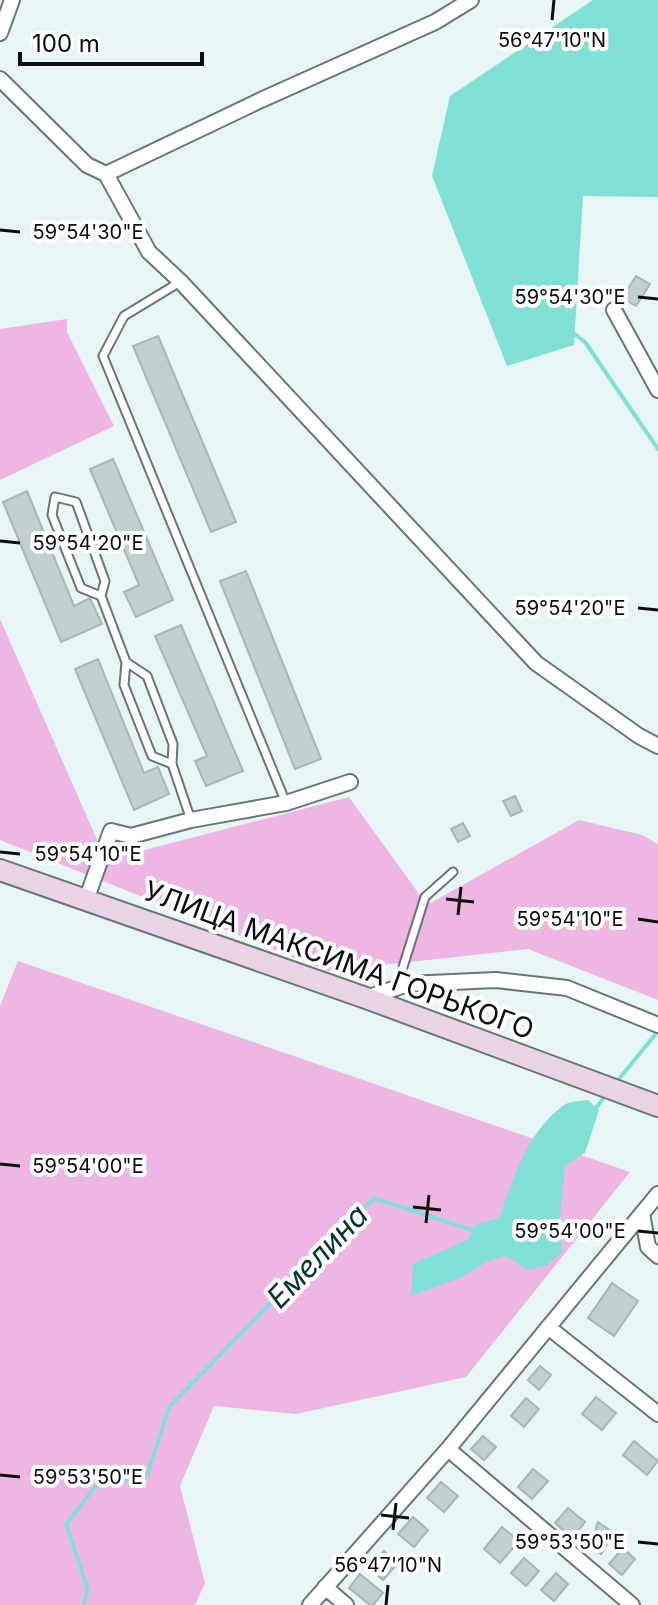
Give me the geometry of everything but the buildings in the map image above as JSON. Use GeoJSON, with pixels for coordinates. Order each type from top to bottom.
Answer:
{"type":"FeatureCollection","features":[{"type":"Feature","properties":{"kind":"main road","name":"УЛИЦА МАКСИМА ГОРЬКОГО"},"geometry":{"type":"LineString","coordinates":[[0,870],[366,998],[658,1106]]}},
{"type":"Feature","properties":{"kind":"street"},"geometry":{"type":"LineString","coordinates":[[0,33],[12,0]]}},
{"type":"Feature","properties":{"kind":"street"},"geometry":{"type":"LineString","coordinates":[[106,174],[435,22],[471,0]]}},
{"type":"Feature","properties":{"kind":"street"},"geometry":{"type":"LineString","coordinates":[[0,79],[87,165],[106,174],[149,252],[181,282],[536,663],[639,736],[658,746]]}},
{"type":"Feature","properties":{"kind":"street"},"geometry":{"type":"LineString","coordinates":[[614,310],[658,390]]}},
{"type":"Feature","properties":{"kind":"street"},"geometry":{"type":"LineString","coordinates":[[86,900],[111,831],[131,836],[191,820],[286,803],[350,782]]}},
{"type":"Feature","properties":{"kind":"street"},"geometry":{"type":"LineString","coordinates":[[366,998],[408,984],[496,980],[567,988],[658,1025]]}},
{"type":"Feature","properties":{"kind":"street"},"geometry":{"type":"LineString","coordinates":[[310,1605],[448,1449],[658,1194]]}},
{"type":"Feature","properties":{"kind":"street"},"geometry":{"type":"LineString","coordinates":[[642,1213],[648,1247],[658,1256]]}},
{"type":"Feature","properties":{"kind":"street"},"geometry":{"type":"LineString","coordinates":[[548,1327],[658,1414]]}},
{"type":"Feature","properties":{"kind":"street"},"geometry":{"type":"LineString","coordinates":[[448,1449],[632,1605]]}},
{"type":"Feature","properties":{"kind":"street"},"geometry":{"type":"LineString","coordinates":[[325,1587],[346,1605]]}},
{"type":"Feature","properties":{"kind":"lane"},"geometry":{"type":"LineString","coordinates":[[181,282],[124,316],[103,356],[286,803]]}},
{"type":"Feature","properties":{"kind":"lane"},"geometry":{"type":"LineString","coordinates":[[101,596],[81,588],[52,515],[55,497],[76,502],[105,581],[101,596],[126,662],[124,685],[152,756],[172,764]]}},
{"type":"Feature","properties":{"kind":"lane"},"geometry":{"type":"LineString","coordinates":[[126,662],[147,676],[173,744],[172,764],[191,820]]}},
{"type":"Feature","properties":{"kind":"lane"},"geometry":{"type":"LineString","coordinates":[[396,988],[425,897],[453,872]]}},
{"type":"Feature","properties":{"kind":"shaded area"},"geometry":{"type":"Polygon","coordinates":[[[67,319],[67,332],[114,426],[0,480],[0,329],[67,319]]]}},
{"type":"Feature","properties":{"kind":"shaded area"},"geometry":{"type":"Polygon","coordinates":[[[0,619],[106,860],[349,797],[427,905],[579,820],[642,835],[658,844],[658,1000],[528,949],[328,971],[0,840],[0,619]]]}},
{"type":"Feature","properties":{"kind":"shaded area"},"geometry":{"type":"Polygon","coordinates":[[[18,961],[630,1172],[466,1377],[296,1414],[214,1406],[180,1486],[205,1583],[195,1605],[0,1605],[0,1006],[18,961]]]}},
{"type":"Feature","properties":{"kind":"water"},"geometry":{"type":"Polygon","coordinates":[[[593,0],[658,0],[658,197],[583,196],[574,345],[507,366],[432,176],[450,96],[593,0]]]}},
{"type":"Feature","properties":{"kind":"water"},"geometry":{"type":"Polygon","coordinates":[[[588,1100],[599,1110],[585,1153],[565,1166],[560,1217],[562,1252],[546,1266],[527,1270],[506,1256],[487,1262],[460,1278],[411,1296],[413,1264],[467,1240],[477,1224],[499,1218],[523,1156],[540,1128],[564,1105],[588,1100]]]}},
{"type":"Feature","properties":{"kind":"waterway","name":"Емелина"},"geometry":{"type":"LineString","coordinates":[[572,332],[585,342],[658,449]]}},
{"type":"Feature","properties":{"kind":"waterway","name":"Емелина"},"geometry":{"type":"LineString","coordinates":[[615,1084],[658,1031]]}},
{"type":"Feature","properties":{"kind":"waterway","name":"Емелина"},"geometry":{"type":"LineString","coordinates":[[595,1109],[607,1094]]}},
{"type":"Feature","properties":{"kind":"waterway","name":"Емелина"},"geometry":{"type":"LineString","coordinates":[[83,1605],[88,1590],[66,1524],[95,1487],[147,1476],[169,1407],[374,1198],[475,1231]]}}]}
